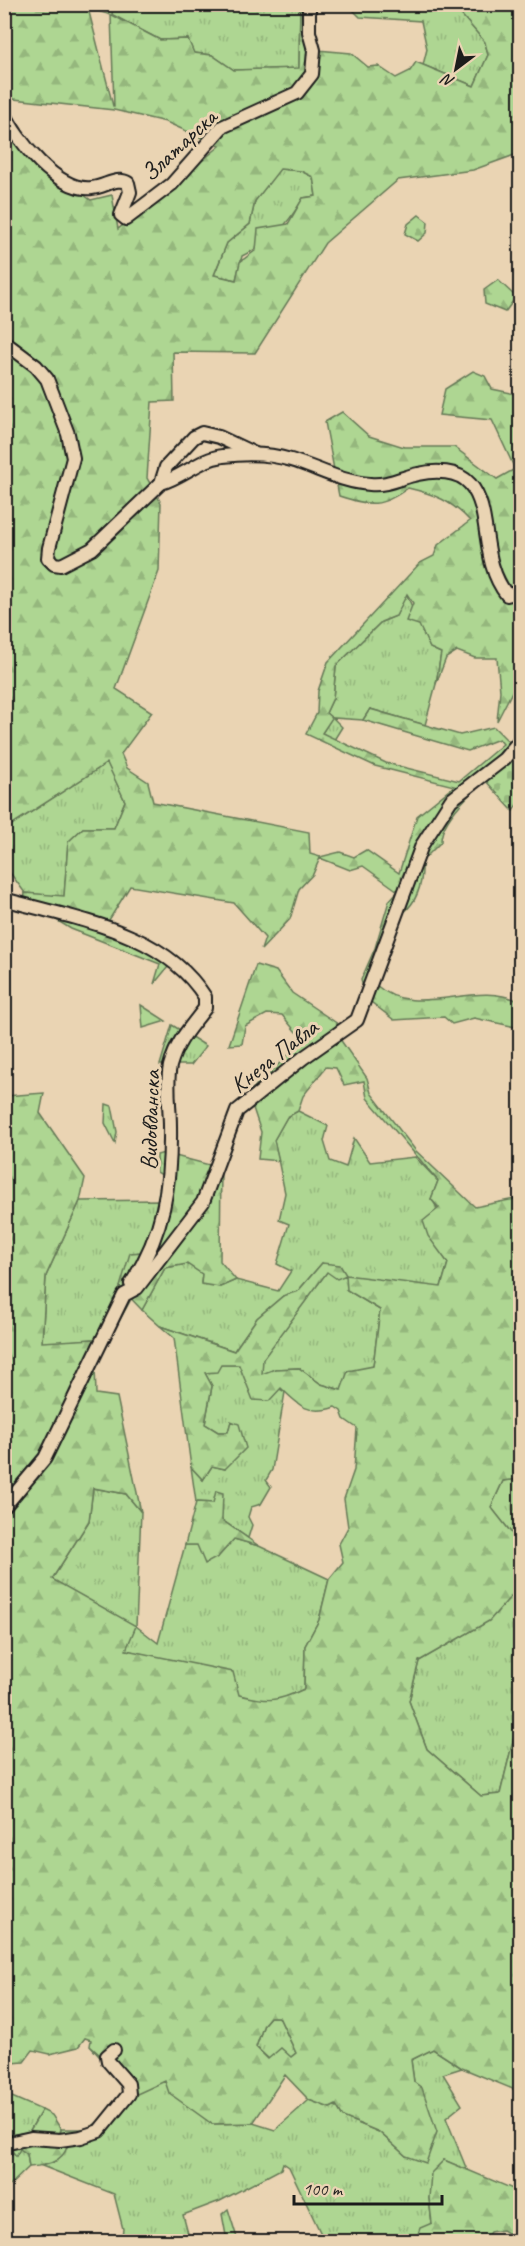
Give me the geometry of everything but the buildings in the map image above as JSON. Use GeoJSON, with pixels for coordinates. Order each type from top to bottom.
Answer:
{"type":"FeatureCollection","features":[{"type":"Feature","properties":{"kind":"street","name":"Златарска"},"geometry":{"type":"LineString","coordinates":[[4,112],[25,146],[46,168],[62,178],[86,188],[116,181],[128,183],[130,192],[120,215],[126,219],[172,184],[222,127],[297,93],[312,74],[314,50],[309,32],[309,4]]}},
{"type":"Feature","properties":{"kind":"street"},"geometry":{"type":"LineString","coordinates":[[4,342],[36,366],[47,379],[68,434],[73,458],[48,558],[54,564],[61,565],[92,549],[161,483],[170,481],[200,462],[222,456],[255,454],[291,460],[347,482],[373,485],[429,472],[458,476],[470,484],[480,504],[489,560],[498,584],[507,595],[520,592]]}},
{"type":"Feature","properties":{"kind":"street"},"geometry":{"type":"LineString","coordinates":[[161,483],[161,476],[174,457],[185,444],[202,433],[234,442],[255,454]]}},
{"type":"Feature","properties":{"kind":"street","name":"Кнеза Павла"},"geometry":{"type":"LineString","coordinates":[[4,1507],[45,1458],[124,1295],[137,1288],[203,1202],[237,1111],[303,1058],[357,1020],[422,845],[451,800],[504,759],[520,740]]}},
{"type":"Feature","properties":{"kind":"street","name":"Видовданска"},"geometry":{"type":"LineString","coordinates":[[4,901],[11,901],[128,934],[163,953],[206,997],[205,1008],[189,1025],[170,1067],[171,1169],[164,1210],[155,1240],[124,1295]]}},
{"type":"Feature","properties":{"kind":"street"},"geometry":{"type":"LineString","coordinates":[[4,2144],[32,2138],[60,2140],[99,2131],[129,2094],[128,2084],[108,2061],[107,2056],[114,2050]]}},
{"type":"Feature","properties":{"kind":"green space"},"geometry":{"type":"Polygon","coordinates":[[[81,4],[87,7],[89,5],[113,5],[112,15],[160,40],[188,39],[194,53],[212,55],[234,70],[299,68],[300,5],[312,5],[306,49],[351,53],[368,67],[378,66],[396,78],[410,71],[416,62],[474,86],[488,55],[485,42],[453,5],[520,5],[520,153],[473,170],[398,180],[325,243],[255,353],[173,352],[174,401],[152,402],[147,478],[161,503],[159,571],[116,689],[152,712],[121,754],[127,768],[148,782],[153,802],[309,832],[310,854],[320,857],[340,852],[354,857],[366,850],[399,873],[417,816],[454,786],[375,766],[306,734],[317,713],[318,691],[328,662],[420,563],[434,556],[438,545],[470,521],[442,499],[408,488],[390,499],[375,503],[359,502],[339,496],[325,422],[342,412],[369,436],[404,447],[454,447],[497,479],[515,469],[492,420],[439,415],[445,389],[473,371],[485,376],[492,389],[520,395],[520,676],[497,721],[500,691],[497,658],[475,658],[457,651],[446,658],[436,684],[441,653],[430,648],[419,625],[406,621],[413,603],[407,594],[396,616],[381,622],[336,666],[333,698],[326,713],[332,718],[322,733],[386,763],[459,781],[503,744],[499,739],[468,751],[363,720],[370,709],[460,735],[494,727],[519,752],[484,781],[459,806],[443,831],[441,842],[422,861],[419,890],[413,902],[403,913],[376,985],[392,995],[409,999],[427,1000],[484,994],[503,996],[520,1002],[520,1028],[474,1018],[452,1024],[444,1017],[394,1020],[366,998],[361,980],[375,948],[389,901],[398,891],[363,866],[350,870],[320,858],[313,874],[299,889],[290,919],[261,950],[265,938],[234,903],[130,886],[109,920],[177,956],[154,984],[160,964],[71,929],[24,900],[25,893],[64,896],[68,842],[83,828],[114,828],[125,801],[107,763],[5,829],[4,123],[32,159],[91,200],[112,195],[118,229],[220,146],[166,122],[114,110],[5,98],[5,5],[81,4]],[[88,8],[113,106],[114,106],[111,15],[88,8]],[[280,169],[255,201],[250,224],[227,243],[214,275],[236,280],[240,262],[256,250],[258,229],[288,224],[303,198],[316,196],[313,177],[301,171],[280,169]]]}},
{"type":"Feature","properties":{"kind":"green space"},"geometry":{"type":"Polygon","coordinates":[[[113,5],[300,5],[299,69],[234,70],[212,55],[193,53],[188,39],[160,40],[111,14],[113,5]]]}},
{"type":"Feature","properties":{"kind":"green space"},"geometry":{"type":"Polygon","coordinates":[[[348,5],[453,5],[485,42],[488,55],[474,86],[423,65],[427,49],[421,21],[360,17],[348,5]]]}},
{"type":"Feature","properties":{"kind":"green space"},"geometry":{"type":"Polygon","coordinates":[[[279,169],[301,171],[313,177],[316,196],[303,198],[278,232],[262,245],[242,256],[236,280],[214,275],[227,243],[250,224],[255,201],[279,169]]]}},
{"type":"Feature","properties":{"kind":"green space"},"geometry":{"type":"Polygon","coordinates":[[[419,215],[428,222],[427,233],[418,241],[405,234],[408,224],[419,215]]]}},
{"type":"Feature","properties":{"kind":"green space"},"geometry":{"type":"Polygon","coordinates":[[[498,280],[516,297],[505,312],[485,304],[484,290],[498,280]]]}},
{"type":"Feature","properties":{"kind":"green space"},"geometry":{"type":"Polygon","coordinates":[[[406,593],[430,648],[441,653],[436,684],[425,725],[370,709],[363,720],[333,718],[342,727],[334,740],[322,733],[331,718],[326,713],[333,698],[336,666],[381,622],[396,616],[406,593]]]}},
{"type":"Feature","properties":{"kind":"green space"},"geometry":{"type":"Polygon","coordinates":[[[514,756],[520,763],[520,800],[513,811],[485,780],[514,756]]]}},
{"type":"Feature","properties":{"kind":"green space"},"geometry":{"type":"Polygon","coordinates":[[[107,762],[125,801],[114,828],[83,828],[68,842],[64,897],[25,893],[5,866],[5,829],[107,762]]]}},
{"type":"Feature","properties":{"kind":"green space"},"geometry":{"type":"Polygon","coordinates":[[[256,965],[276,971],[292,993],[338,1024],[333,1029],[367,1078],[371,1093],[416,1151],[475,1207],[520,1198],[520,1479],[503,1481],[491,1507],[517,1540],[520,1586],[489,1621],[419,1661],[409,1701],[427,1749],[481,1796],[500,1794],[514,1737],[520,1734],[520,2092],[462,2068],[433,2049],[411,2060],[414,2082],[422,2088],[437,2132],[426,2163],[406,2156],[379,2132],[343,2117],[336,2105],[330,2108],[309,2100],[285,2075],[253,2123],[212,2124],[169,2093],[165,2081],[137,2094],[128,2080],[90,2046],[91,2040],[85,2038],[78,2047],[50,2054],[33,2050],[24,2062],[12,2063],[5,2055],[5,1096],[44,1093],[40,1113],[85,1178],[80,1201],[46,1276],[42,1342],[94,1339],[96,1394],[117,1397],[141,1512],[126,1494],[93,1488],[89,1521],[52,1579],[136,1626],[126,1650],[233,1672],[239,1695],[272,1700],[304,1689],[305,1646],[319,1620],[329,1579],[343,1562],[339,1544],[348,1527],[344,1499],[354,1470],[357,1428],[344,1419],[341,1411],[335,1407],[326,1410],[305,1408],[281,1388],[269,1401],[253,1400],[239,1365],[221,1365],[217,1372],[205,1373],[212,1386],[205,1424],[218,1432],[228,1432],[231,1421],[239,1424],[246,1448],[225,1469],[212,1466],[203,1480],[191,1467],[174,1338],[160,1326],[234,1351],[257,1318],[283,1296],[298,1291],[322,1263],[340,1265],[346,1275],[441,1287],[448,1263],[428,1236],[423,1221],[439,1208],[431,1199],[438,1181],[367,1098],[364,1081],[344,1085],[336,1068],[326,1067],[303,1096],[298,1111],[287,1117],[274,1140],[279,1161],[258,1159],[261,1132],[248,1093],[313,1032],[296,1032],[282,1015],[267,1014],[245,1026],[242,1044],[229,1045],[256,965]],[[327,1272],[263,1359],[262,1374],[275,1369],[299,1368],[321,1384],[341,1390],[348,1371],[373,1366],[380,1310],[347,1290],[346,1275],[337,1279],[327,1272]],[[270,2017],[264,2024],[256,2047],[268,2059],[281,2048],[291,2057],[296,2053],[279,2017],[270,2017]]]}},
{"type":"Feature","properties":{"kind":"green space"},"geometry":{"type":"Polygon","coordinates":[[[141,1005],[166,1021],[143,1028],[141,1005]]]}},
{"type":"Feature","properties":{"kind":"green space"},"geometry":{"type":"Polygon","coordinates":[[[172,1025],[206,1046],[191,1065],[160,1065],[172,1025]]]}},
{"type":"Feature","properties":{"kind":"green space"},"geometry":{"type":"Polygon","coordinates":[[[106,1104],[112,1106],[117,1132],[115,1143],[105,1123],[106,1104]]]}},
{"type":"Feature","properties":{"kind":"green space"},"geometry":{"type":"Polygon","coordinates":[[[298,1111],[328,1126],[324,1141],[330,1161],[346,1167],[354,1138],[370,1162],[415,1157],[438,1181],[431,1199],[439,1214],[441,1248],[448,1263],[441,1287],[347,1290],[380,1310],[373,1366],[341,1390],[321,1384],[299,1368],[275,1369],[262,1375],[262,1359],[327,1272],[322,1263],[298,1291],[283,1296],[257,1318],[234,1351],[160,1326],[142,1310],[165,1268],[187,1264],[202,1274],[201,1283],[220,1287],[236,1280],[278,1291],[291,1271],[277,1264],[289,1224],[279,1220],[285,1193],[274,1140],[287,1117],[298,1111]]]}},
{"type":"Feature","properties":{"kind":"green space"},"geometry":{"type":"Polygon","coordinates":[[[164,1153],[221,1168],[220,1261],[236,1280],[220,1287],[201,1284],[202,1274],[187,1264],[165,1268],[142,1310],[120,1287],[130,1253],[143,1252],[150,1237],[162,1175],[157,1172],[157,1155],[164,1153]]]}},
{"type":"Feature","properties":{"kind":"green space"},"geometry":{"type":"Polygon","coordinates":[[[159,1200],[150,1237],[120,1287],[130,1301],[106,1345],[94,1339],[42,1343],[46,1276],[80,1201],[159,1200]]]}},
{"type":"Feature","properties":{"kind":"green space"},"geometry":{"type":"Polygon","coordinates":[[[221,1365],[239,1365],[285,1392],[272,1470],[266,1480],[271,1487],[261,1504],[251,1507],[248,1517],[252,1525],[248,1538],[222,1520],[214,1503],[196,1502],[191,1467],[203,1480],[212,1466],[225,1469],[231,1422],[228,1432],[218,1432],[205,1424],[212,1386],[205,1373],[221,1365]]]}},
{"type":"Feature","properties":{"kind":"green space"},"geometry":{"type":"Polygon","coordinates":[[[520,1479],[520,1558],[517,1540],[491,1507],[503,1481],[520,1479]]]}},
{"type":"Feature","properties":{"kind":"green space"},"geometry":{"type":"Polygon","coordinates":[[[93,1488],[126,1494],[141,1512],[136,1626],[158,1643],[185,1545],[197,1545],[218,1557],[234,1539],[259,1546],[329,1579],[319,1620],[305,1646],[304,1689],[280,1701],[262,1701],[238,1695],[177,1662],[126,1650],[52,1579],[89,1521],[93,1488]]]}},
{"type":"Feature","properties":{"kind":"green space"},"geometry":{"type":"Polygon","coordinates":[[[216,1491],[223,1493],[222,1520],[259,1546],[234,1539],[218,1557],[205,1564],[197,1545],[185,1545],[196,1502],[213,1503],[216,1491]]]}},
{"type":"Feature","properties":{"kind":"green space"},"geometry":{"type":"Polygon","coordinates":[[[520,1586],[520,1734],[514,1737],[500,1794],[481,1796],[427,1749],[409,1701],[419,1661],[489,1621],[520,1586]]]}},
{"type":"Feature","properties":{"kind":"green space"},"geometry":{"type":"Polygon","coordinates":[[[270,2017],[279,2017],[296,2053],[291,2057],[269,2059],[256,2047],[264,2024],[270,2017]]]}},
{"type":"Feature","properties":{"kind":"green space"},"geometry":{"type":"Polygon","coordinates":[[[90,2046],[128,2080],[166,2081],[212,2124],[253,2123],[275,2130],[309,2100],[330,2108],[336,2105],[343,2117],[379,2132],[406,2156],[414,2082],[411,2060],[433,2049],[462,2068],[443,2074],[462,2105],[446,2118],[467,2170],[444,2160],[429,2198],[432,2224],[417,2236],[418,2241],[307,2241],[322,2236],[289,2167],[283,2163],[281,2169],[220,2201],[183,2215],[190,2241],[121,2241],[123,2229],[114,2194],[42,2166],[56,2162],[61,2129],[89,2129],[112,2110],[124,2094],[123,2083],[90,2046]]]}},
{"type":"Feature","properties":{"kind":"green space"},"geometry":{"type":"Polygon","coordinates":[[[5,2094],[42,2110],[29,2132],[5,2136],[5,2094]]]}},
{"type":"Feature","properties":{"kind":"green space"},"geometry":{"type":"Polygon","coordinates":[[[42,2110],[52,2115],[61,2129],[59,2136],[68,2141],[67,2148],[60,2158],[54,2161],[29,2167],[27,2154],[20,2149],[16,2156],[13,2152],[10,2156],[5,2155],[5,2136],[29,2132],[42,2110]]]}},
{"type":"Feature","properties":{"kind":"green space"},"geometry":{"type":"Polygon","coordinates":[[[20,2149],[27,2154],[29,2167],[5,2190],[5,2155],[10,2156],[13,2152],[16,2156],[20,2149]]]}},
{"type":"Feature","properties":{"kind":"green space"},"geometry":{"type":"Polygon","coordinates":[[[444,2160],[520,2192],[520,2241],[511,2241],[509,2234],[502,2230],[490,2232],[484,2241],[418,2241],[420,2228],[432,2223],[429,2198],[431,2173],[444,2160]]]}},
{"type":"Feature","properties":{"kind":"green space"},"geometry":{"type":"Polygon","coordinates":[[[228,2209],[238,2241],[227,2241],[222,2214],[228,2209]]]}}]}
